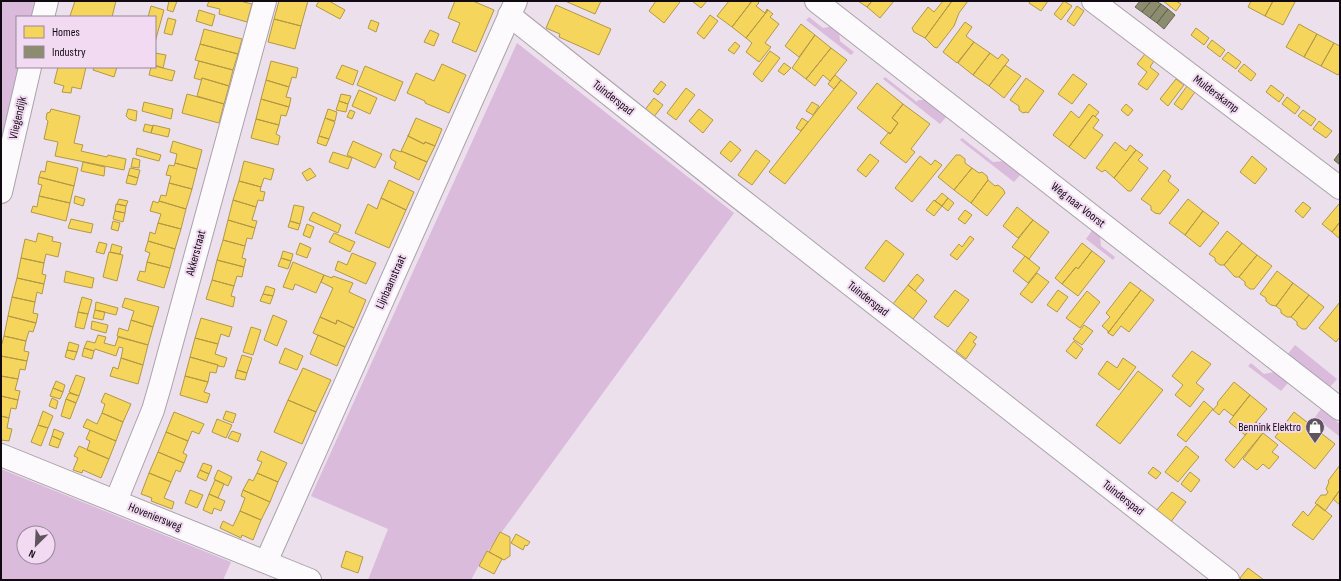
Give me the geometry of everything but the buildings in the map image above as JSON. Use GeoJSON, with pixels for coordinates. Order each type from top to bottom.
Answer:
{"type":"FeatureCollection","features":[{"type":"Feature","properties":{"kind":"street"},"geometry":{"type":"LineString","coordinates":[[43,16],[47,1]]}},
{"type":"Feature","properties":{"kind":"street","name":"Akkerstraat"},"geometry":{"type":"LineString","coordinates":[[116,502],[153,410],[265,1]]}},
{"type":"Feature","properties":{"kind":"street","name":"Weg naar Voorst"},"geometry":{"type":"LineString","coordinates":[[816,1],[1340,409]]}},
{"type":"Feature","properties":{"kind":"street","name":"Mulderskamp"},"geometry":{"type":"LineString","coordinates":[[1093,1],[1340,188]]}},
{"type":"Feature","properties":{"kind":"street","name":"Lijnbaanstraat"},"geometry":{"type":"LineString","coordinates":[[266,562],[512,8]]}},
{"type":"Feature","properties":{"kind":"street","name":"Tuinderspad"},"geometry":{"type":"LineString","coordinates":[[512,8],[771,224],[1107,484],[1228,580]]}},
{"type":"Feature","properties":{"kind":"street","name":"Vliegendijk"},"geometry":{"type":"LineString","coordinates":[[1,192],[30,68]]}},
{"type":"Feature","properties":{"kind":"street","name":"Hoveniersweg"},"geometry":{"type":"LineString","coordinates":[[1,455],[310,580]]}},
{"type":"Feature","properties":{"kind":"shaded area"},"geometry":{"type":"Polygon","coordinates":[[[1,1],[40,1],[35,16],[16,16],[16,68],[22,68],[1,149],[1,1]]]}},
{"type":"Feature","properties":{"kind":"shaded area"},"geometry":{"type":"Polygon","coordinates":[[[809,17],[823,28],[834,26],[839,30],[840,41],[854,52],[851,55],[806,20],[809,17]]]}},
{"type":"Feature","properties":{"kind":"shaded area"},"geometry":{"type":"Polygon","coordinates":[[[517,43],[734,213],[493,544],[483,558],[471,580],[368,580],[388,529],[311,496],[517,43]]]}},
{"type":"Feature","properties":{"kind":"shaded area"},"geometry":{"type":"Polygon","coordinates":[[[885,77],[917,102],[918,100],[926,100],[947,116],[940,124],[883,79],[885,77]]]}},
{"type":"Feature","properties":{"kind":"shaded area"},"geometry":{"type":"Polygon","coordinates":[[[962,138],[993,162],[1004,161],[1021,174],[1014,182],[960,140],[962,138]]]}},
{"type":"Feature","properties":{"kind":"shaded area"},"geometry":{"type":"Polygon","coordinates":[[[1093,229],[1100,235],[1101,246],[1115,257],[1113,260],[1086,239],[1093,229]]]}},
{"type":"Feature","properties":{"kind":"shaded area"},"geometry":{"type":"Polygon","coordinates":[[[1295,345],[1337,379],[1330,387],[1287,355],[1295,345]]]}},
{"type":"Feature","properties":{"kind":"shaded area"},"geometry":{"type":"Polygon","coordinates":[[[1251,363],[1264,374],[1274,372],[1288,383],[1281,391],[1248,366],[1251,363]]]}},
{"type":"Feature","properties":{"kind":"shaded area"},"geometry":{"type":"Polygon","coordinates":[[[1321,409],[1340,424],[1340,437],[1315,417],[1321,409]]]}},
{"type":"Feature","properties":{"kind":"shaded area"},"geometry":{"type":"Polygon","coordinates":[[[1,469],[231,562],[223,580],[1,580],[1,469]]]}},
{"type":"Feature","properties":{"kind":"place","name":"Bennink Elektro"},"geometry":{"type":"Point","coordinates":[1315,444]}}]}
